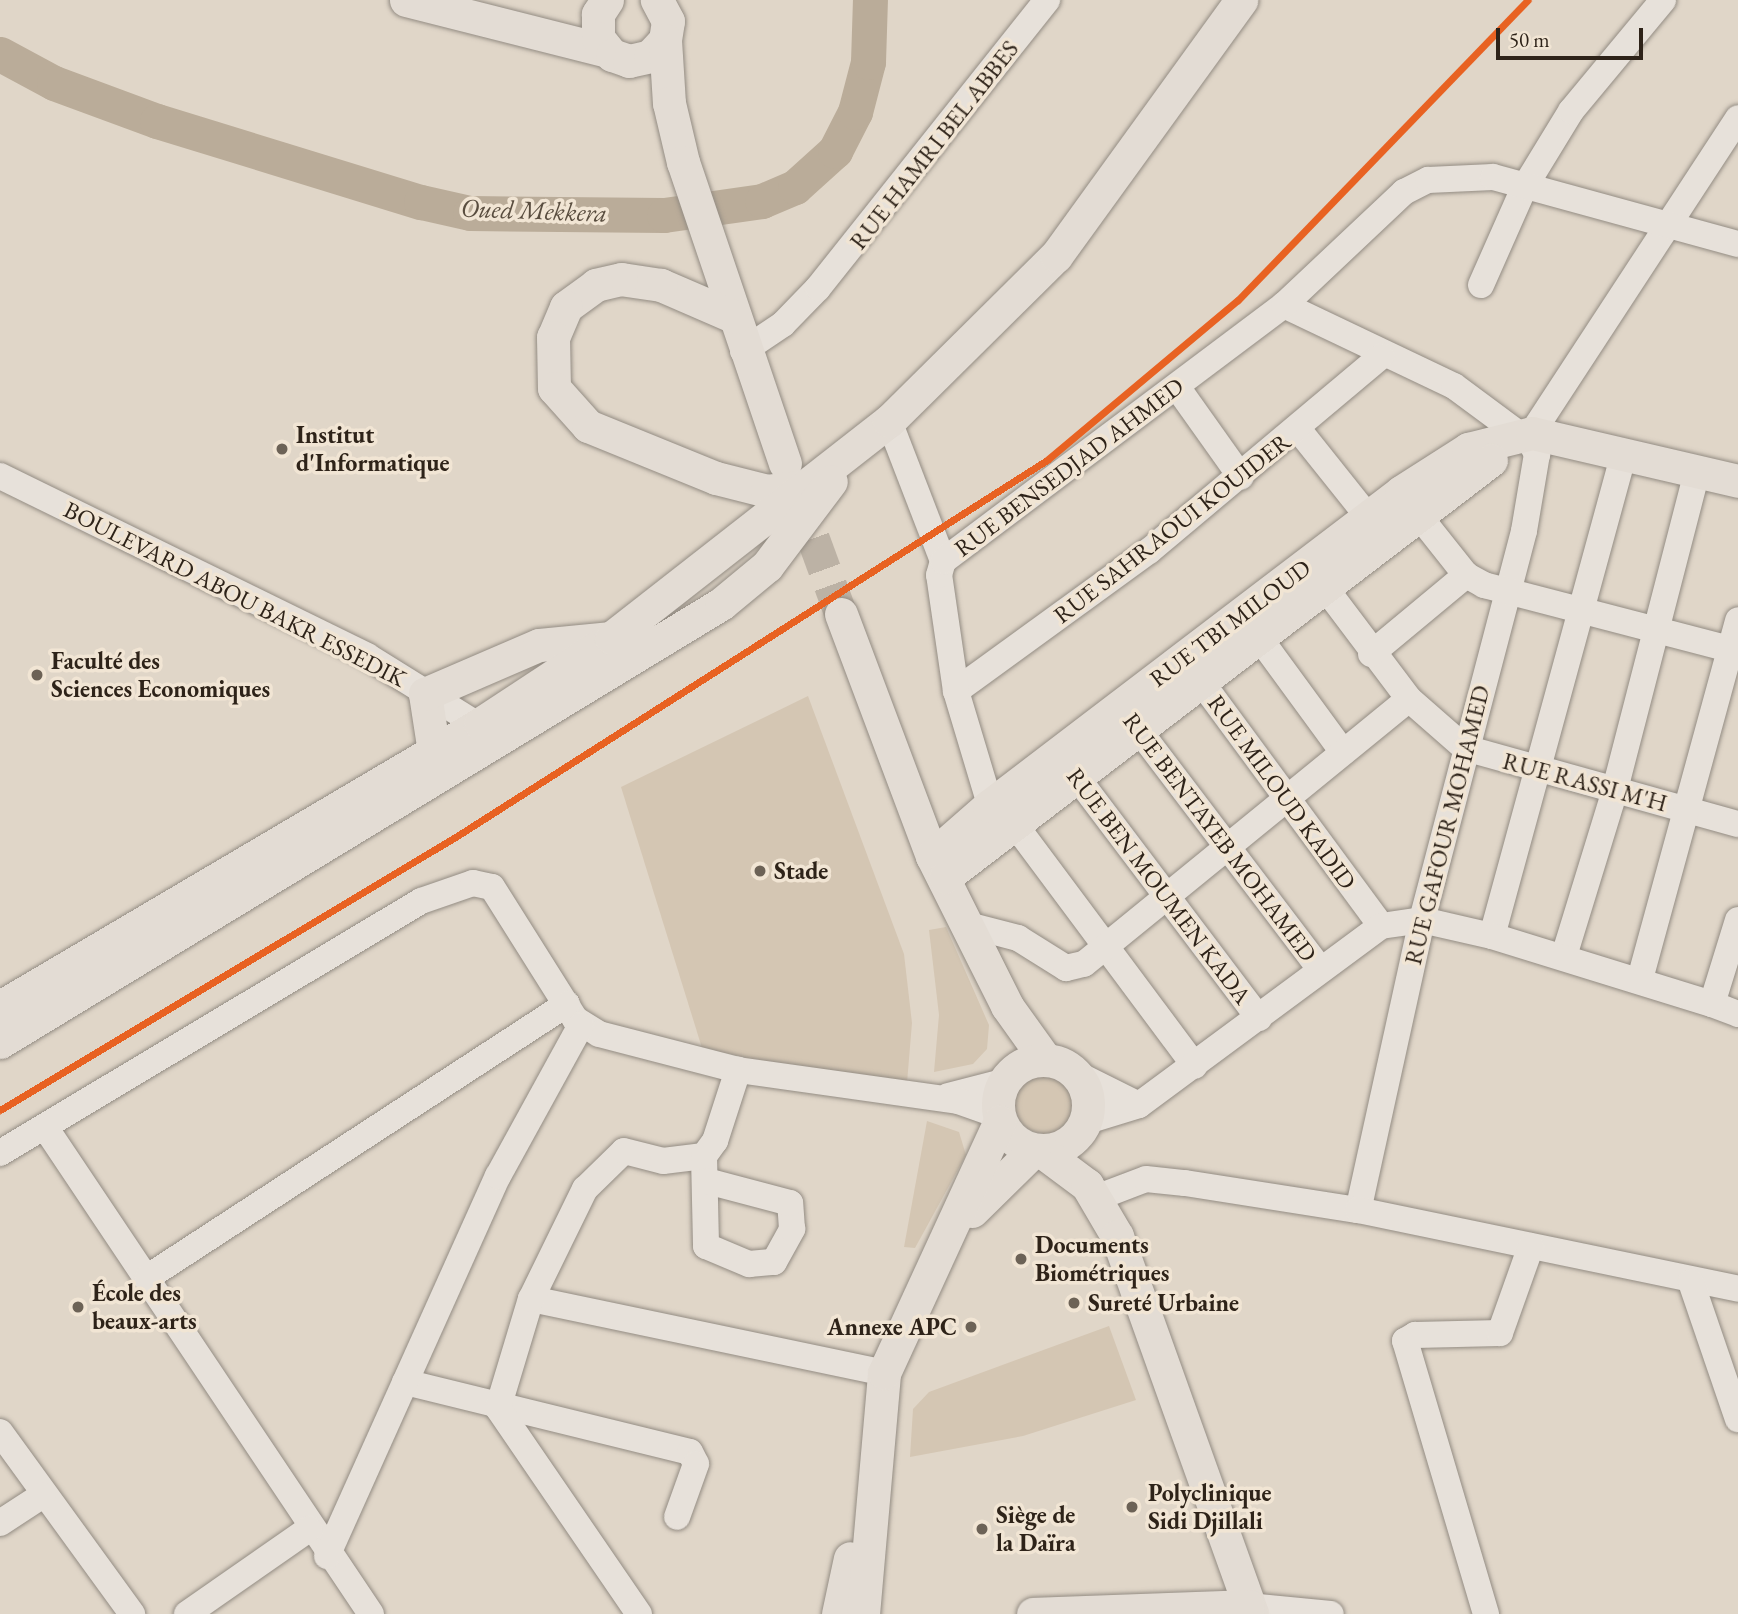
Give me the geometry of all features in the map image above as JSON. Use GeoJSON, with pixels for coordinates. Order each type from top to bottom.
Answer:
{"type":"FeatureCollection","features":[{"type":"Feature","properties":{"kind":"main road"},"geometry":{"type":"LineString","coordinates":[[406,0],[521,25],[613,55],[650,56],[664,40]]}},
{"type":"Feature","properties":{"kind":"main road"},"geometry":{"type":"LineString","coordinates":[[0,1042],[491,732],[609,673],[754,578],[858,446],[888,421],[1056,256],[1241,0]]}},
{"type":"Feature","properties":{"kind":"main road"},"geometry":{"type":"LineString","coordinates":[[659,1],[668,21],[664,40],[673,123],[683,162],[714,239],[743,351],[797,474]]}},
{"type":"Feature","properties":{"kind":"main road"},"geometry":{"type":"LineString","coordinates":[[521,25],[604,2]]}},
{"type":"Feature","properties":{"kind":"main road"},"geometry":{"type":"LineString","coordinates":[[604,2],[596,30],[613,55],[673,123]]}},
{"type":"Feature","properties":{"kind":"main road"},"geometry":{"type":"LineString","coordinates":[[682,293],[725,275]]}},
{"type":"Feature","properties":{"kind":"main road"},"geometry":{"type":"LineString","coordinates":[[735,317],[682,293],[621,279],[582,293],[566,307],[553,337],[550,375],[560,399],[588,426],[736,485],[767,491],[858,446]]}},
{"type":"Feature","properties":{"kind":"main road"},"geometry":{"type":"LineString","coordinates":[[1532,437],[1624,453],[1738,481]]}},
{"type":"Feature","properties":{"kind":"main road","name":"RUE TBI MILOUD"},"geometry":{"type":"LineString","coordinates":[[939,867],[1191,668],[1316,576],[1369,518],[1409,504],[1468,449],[1532,437]]}},
{"type":"Feature","properties":{"kind":"main road"},"geometry":{"type":"LineString","coordinates":[[0,1007],[434,752],[491,732],[764,515],[797,474]]}},
{"type":"Feature","properties":{"kind":"main road"},"geometry":{"type":"LineString","coordinates":[[609,673],[624,655],[748,559],[764,534],[764,515],[736,485]]}},
{"type":"Feature","properties":{"kind":"main road"},"geometry":{"type":"LineString","coordinates":[[1191,668],[1258,636],[1316,576],[1409,504]]}},
{"type":"Feature","properties":{"kind":"main road"},"geometry":{"type":"LineString","coordinates":[[841,614],[939,867],[972,926],[999,992],[1045,1059],[1077,1074],[1088,1100],[1079,1130],[1091,1191],[1159,1347],[1250,1610],[1048,1613]]}},
{"type":"Feature","properties":{"kind":"main road"},"geometry":{"type":"LineString","coordinates":[[434,752],[425,694],[539,645],[611,638]]}},
{"type":"Feature","properties":{"kind":"main road"},"geometry":{"type":"LineString","coordinates":[[863,1614],[884,1373],[949,1236],[999,1118],[1007,1077],[999,992]]}},
{"type":"Feature","properties":{"kind":"main road"},"geometry":{"type":"LineString","coordinates":[[1007,1077],[1045,1059]]}},
{"type":"Feature","properties":{"kind":"main road"},"geometry":{"type":"LineString","coordinates":[[999,1118],[1016,1141],[1037,1150],[1091,1191]]}},
{"type":"Feature","properties":{"kind":"main road"},"geometry":{"type":"LineString","coordinates":[[949,1236],[1037,1150],[1079,1130]]}},
{"type":"Feature","properties":{"kind":"main road"},"geometry":{"type":"LineString","coordinates":[[838,1614],[882,1408]]}},
{"type":"Feature","properties":{"kind":"street","name":"RUE HAMRI BEL ABBES"},"geometry":{"type":"LineString","coordinates":[[743,351],[783,324],[818,288],[1046,0]]}},
{"type":"Feature","properties":{"kind":"street"},"geometry":{"type":"LineString","coordinates":[[1481,285],[1524,187],[1594,76],[1663,0]]}},
{"type":"Feature","properties":{"kind":"street"},"geometry":{"type":"LineString","coordinates":[[1284,305],[1381,356],[1454,386],[1532,437],[1738,118]]}},
{"type":"Feature","properties":{"kind":"street","name":"RUE BENSEDJAD AHMED"},"geometry":{"type":"LineString","coordinates":[[1000,820],[956,691],[942,602],[943,561],[1284,305],[1385,209],[1428,180],[1493,177],[1738,244]]}},
{"type":"Feature","properties":{"kind":"street","name":"RUE SAHRAOUI KOUIDER"},"geometry":{"type":"LineString","coordinates":[[956,691],[1241,477],[1381,356]]}},
{"type":"Feature","properties":{"kind":"street"},"geometry":{"type":"LineString","coordinates":[[1177,387],[1241,477]]}},
{"type":"Feature","properties":{"kind":"street"},"geometry":{"type":"LineString","coordinates":[[888,421],[943,561]]}},
{"type":"Feature","properties":{"kind":"street"},"geometry":{"type":"LineString","coordinates":[[1298,429],[1369,518]]}},
{"type":"Feature","properties":{"kind":"street","name":"RUE GAFOUR MOHAMED"},"geometry":{"type":"LineString","coordinates":[[1358,1210],[1422,920],[1537,471],[1532,437]]}},
{"type":"Feature","properties":{"kind":"street"},"geometry":{"type":"LineString","coordinates":[[1492,936],[1540,774],[1577,611],[1624,453]]}},
{"type":"Feature","properties":{"kind":"street"},"geometry":{"type":"LineString","coordinates":[[1564,956],[1614,793],[1652,632],[1697,471]]}},
{"type":"Feature","properties":{"kind":"street","name":"BOULEVARD ABOU BAKR ESSEDIK"},"geometry":{"type":"LineString","coordinates":[[0,475],[367,656],[491,732]]}},
{"type":"Feature","properties":{"kind":"street"},"geometry":{"type":"LineString","coordinates":[[1409,504],[1466,575],[1505,593],[1652,632],[1734,650]]}},
{"type":"Feature","properties":{"kind":"street"},"geometry":{"type":"LineString","coordinates":[[1371,654],[1466,575]]}},
{"type":"Feature","properties":{"kind":"street","name":"RUE RASSI M'H"},"geometry":{"type":"LineString","coordinates":[[1316,576],[1371,654],[1409,699],[1465,748],[1540,774],[1688,809],[1738,824]]}},
{"type":"Feature","properties":{"kind":"street"},"geometry":{"type":"LineString","coordinates":[[1640,979],[1734,650],[1738,620]]}},
{"type":"Feature","properties":{"kind":"street"},"geometry":{"type":"LineString","coordinates":[[1258,636],[1343,752]]}},
{"type":"Feature","properties":{"kind":"street","name":"RUE MILOUD KADID"},"geometry":{"type":"LineString","coordinates":[[1191,668],[1284,799],[1381,926]]}},
{"type":"Feature","properties":{"kind":"street"},"geometry":{"type":"LineString","coordinates":[[972,926],[1018,937],[1066,968],[1084,964],[1162,896],[1226,848],[1409,699]]}},
{"type":"Feature","properties":{"kind":"street","name":"RUE BENTAYEB MOHAMED"},"geometry":{"type":"LineString","coordinates":[[1129,718],[1319,968]]}},
{"type":"Feature","properties":{"kind":"street","name":"RUE BEN MOUMEN KADA"},"geometry":{"type":"LineString","coordinates":[[1067,764],[1162,896],[1259,1018]]}},
{"type":"Feature","properties":{"kind":"street"},"geometry":{"type":"LineString","coordinates":[[1000,820],[1108,944],[1195,1066]]}},
{"type":"Feature","properties":{"kind":"street"},"geometry":{"type":"LineString","coordinates":[[0,1153],[175,1043],[460,884],[492,887],[574,1015],[738,1070],[936,1097],[999,1118]]}},
{"type":"Feature","properties":{"kind":"street"},"geometry":{"type":"LineString","coordinates":[[1079,1130],[1139,1105],[1259,1018],[1319,968],[1381,926],[1422,920],[1492,936],[1640,979],[1738,1014]]}},
{"type":"Feature","properties":{"kind":"street"},"geometry":{"type":"LineString","coordinates":[[1712,1004],[1738,920]]}},
{"type":"Feature","properties":{"kind":"street"},"geometry":{"type":"LineString","coordinates":[[148,1277],[574,1015]]}},
{"type":"Feature","properties":{"kind":"street"},"geometry":{"type":"LineString","coordinates":[[327,1556],[498,1176],[574,1015]]}},
{"type":"Feature","properties":{"kind":"street"},"geometry":{"type":"LineString","coordinates":[[498,1408],[531,1299],[585,1189],[616,1155],[639,1152],[663,1161],[705,1168],[738,1070]]}},
{"type":"Feature","properties":{"kind":"street"},"geometry":{"type":"LineString","coordinates":[[1077,1074],[1139,1105]]}},
{"type":"Feature","properties":{"kind":"street"},"geometry":{"type":"LineString","coordinates":[[936,1097],[1007,1077]]}},
{"type":"Feature","properties":{"kind":"street"},"geometry":{"type":"LineString","coordinates":[[45,1126],[148,1277],[327,1556],[371,1614]]}},
{"type":"Feature","properties":{"kind":"street"},"geometry":{"type":"LineString","coordinates":[[1091,1191],[1146,1180],[1358,1210],[1691,1282],[1738,1289]]}},
{"type":"Feature","properties":{"kind":"street"},"geometry":{"type":"LineString","coordinates":[[1486,1614],[1405,1341],[1415,1335],[1500,1334],[1531,1246]]}},
{"type":"Feature","properties":{"kind":"street"},"geometry":{"type":"LineString","coordinates":[[1691,1282],[1738,1419]]}},
{"type":"Feature","properties":{"kind":"street"},"geometry":{"type":"LineString","coordinates":[[531,1299],[884,1373]]}},
{"type":"Feature","properties":{"kind":"street"},"geometry":{"type":"LineString","coordinates":[[405,1382],[498,1408],[690,1452],[696,1464],[677,1517]]}},
{"type":"Feature","properties":{"kind":"street"},"geometry":{"type":"LineString","coordinates":[[498,1408],[639,1614]]}},
{"type":"Feature","properties":{"kind":"street"},"geometry":{"type":"LineString","coordinates":[[0,1432],[43,1495],[132,1614]]}},
{"type":"Feature","properties":{"kind":"street"},"geometry":{"type":"LineString","coordinates":[[0,1523],[43,1495]]}},
{"type":"Feature","properties":{"kind":"street"},"geometry":{"type":"LineString","coordinates":[[187,1614],[309,1529]]}},
{"type":"Feature","properties":{"kind":"street"},"geometry":{"type":"LineString","coordinates":[[1250,1610],[1331,1614]]}},
{"type":"Feature","properties":{"kind":"shaded area","name":"Stade"},"geometry":{"type":"Polygon","coordinates":[[[808,696],[904,954],[912,1023],[907,1083],[821,1074],[702,1048],[621,787],[808,696]]]}},
{"type":"Feature","properties":{"kind":"shaded area"},"geometry":{"type":"Polygon","coordinates":[[[946,927],[989,1025],[987,1049],[973,1064],[934,1072],[939,1015],[929,930],[946,927]]]}},
{"type":"Feature","properties":{"kind":"shaded area"},"geometry":{"type":"Polygon","coordinates":[[[1040,1070],[1052,1070],[1069,1079],[1076,1090],[1076,1114],[1069,1125],[1052,1134],[1040,1134],[1028,1129],[1019,1120],[1014,1108],[1014,1096],[1019,1084],[1028,1075],[1040,1070]]]}},
{"type":"Feature","properties":{"kind":"shaded area"},"geometry":{"type":"Polygon","coordinates":[[[927,1121],[959,1132],[966,1155],[915,1248],[904,1247],[927,1121]]]}},
{"type":"Feature","properties":{"kind":"shaded area"},"geometry":{"type":"Polygon","coordinates":[[[1109,1326],[1136,1400],[1023,1436],[910,1457],[913,1409],[929,1392],[1109,1326]]]}},
{"type":"Feature","properties":{"kind":"waterway","name":"Oued Mekkera"},"geometry":{"type":"LineString","coordinates":[[0,54],[54,83],[157,121],[421,202],[470,213],[664,215],[762,201],[795,187],[835,151],[855,112],[868,62],[870,0]]}},
{"type":"Feature","properties":{"kind":"tunnel"},"geometry":{"type":"LineString","coordinates":[[796,491],[841,614]]}},
{"type":"Feature","properties":{"kind":"transit line"},"geometry":{"type":"LineString","coordinates":[[0,1110],[457,836],[1047,460],[1238,300],[1528,0]]}},
{"type":"Feature","properties":{"kind":"place","name":"Institut d'Informatique"},"geometry":{"type":"Point","coordinates":[282,449]}},
{"type":"Feature","properties":{"kind":"place","name":"Faculté des Sciences Economiques"},"geometry":{"type":"Point","coordinates":[37,675]}},
{"type":"Feature","properties":{"kind":"place","name":"Stade"},"geometry":{"type":"Point","coordinates":[760,871]}},
{"type":"Feature","properties":{"kind":"place","name":"Documents Biométriques"},"geometry":{"type":"Point","coordinates":[1021,1259]}},
{"type":"Feature","properties":{"kind":"place","name":"Sureté Urbaine"},"geometry":{"type":"Point","coordinates":[1074,1303]}},
{"type":"Feature","properties":{"kind":"place","name":"École des beaux-arts"},"geometry":{"type":"Point","coordinates":[78,1307]}},
{"type":"Feature","properties":{"kind":"place","name":"Annexe APC"},"geometry":{"type":"Point","coordinates":[971,1327]}},
{"type":"Feature","properties":{"kind":"place","name":"Polyclinique Sidi Djillali"},"geometry":{"type":"Point","coordinates":[1132,1507]}},
{"type":"Feature","properties":{"kind":"place","name":"Siège de la Daïra"},"geometry":{"type":"Point","coordinates":[982,1529]}}]}
